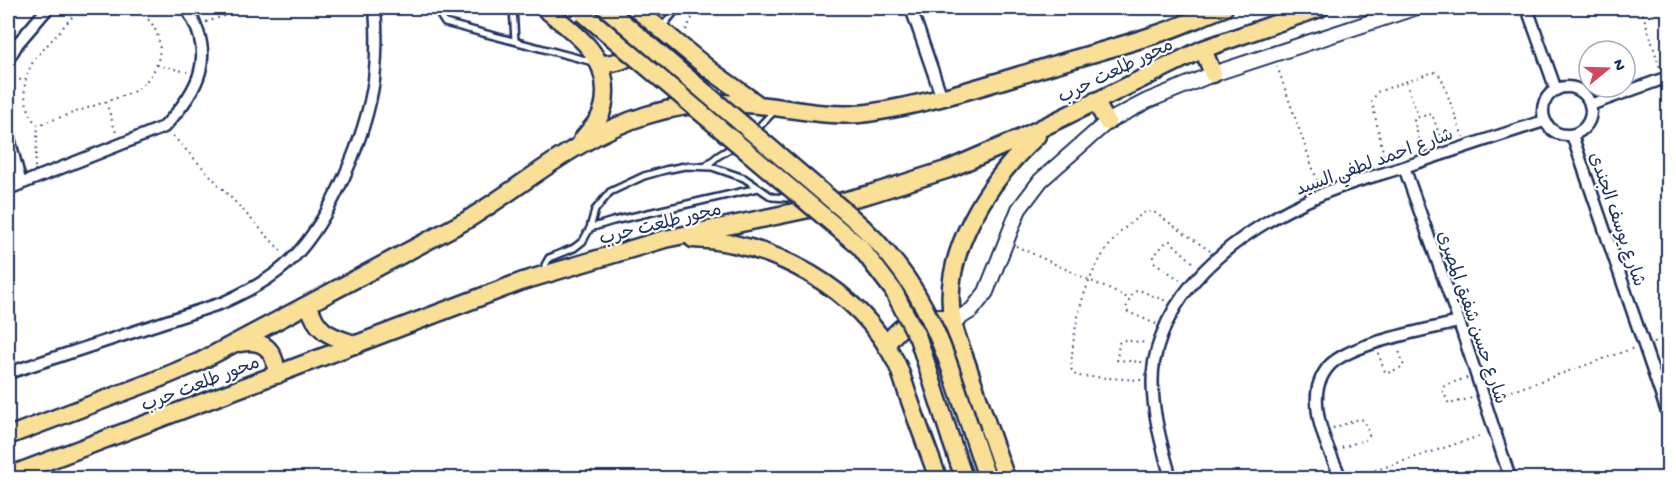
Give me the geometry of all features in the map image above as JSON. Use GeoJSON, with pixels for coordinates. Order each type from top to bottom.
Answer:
{"type":"FeatureCollection","features":[{"type":"Feature","properties":{"kind":"main road"},"geometry":{"type":"LineString","coordinates":[[544,8],[584,41],[600,64],[605,84],[603,106],[600,117],[579,144]]}},
{"type":"Feature","properties":{"kind":"main road"},"geometry":{"type":"LineString","coordinates":[[606,8],[857,221],[889,253],[910,280],[931,318],[947,356],[987,478]]}},
{"type":"Feature","properties":{"kind":"main road"},"geometry":{"type":"LineString","coordinates":[[636,8],[759,105]]}},
{"type":"Feature","properties":{"kind":"main road","name":"محور طلعت حرب"},"geometry":{"type":"LineString","coordinates":[[8,436],[151,382],[235,344],[467,220],[579,144],[613,127],[684,107],[721,104],[759,105],[835,114],[867,113],[942,98],[1158,33],[1224,8]]}},
{"type":"Feature","properties":{"kind":"main road","name":"محور طلعت حرب"},"geometry":{"type":"LineString","coordinates":[[8,476],[546,274],[665,239],[828,205],[949,169],[1057,121],[1203,49],[1320,8]]}},
{"type":"Feature","properties":{"kind":"main road"},"geometry":{"type":"LineString","coordinates":[[580,10],[861,248],[893,290],[915,330],[928,363],[964,478]]}},
{"type":"Feature","properties":{"kind":"main road"},"geometry":{"type":"LineString","coordinates":[[600,64],[619,62],[635,53],[656,25]]}},
{"type":"Feature","properties":{"kind":"main road"},"geometry":{"type":"LineString","coordinates":[[1203,49],[1213,74]]}},
{"type":"Feature","properties":{"kind":"main road"},"geometry":{"type":"LineString","coordinates":[[1095,101],[1107,122]]}},
{"type":"Feature","properties":{"kind":"main road"},"geometry":{"type":"LineString","coordinates":[[1006,478],[953,322],[951,293],[955,264],[968,231],[988,193],[1013,160],[1041,132],[1057,121]]}},
{"type":"Feature","properties":{"kind":"main road"},"geometry":{"type":"LineString","coordinates":[[665,239],[704,239],[762,252],[798,267],[847,301],[874,330],[896,363],[938,478]]}},
{"type":"Feature","properties":{"kind":"main road"},"geometry":{"type":"LineString","coordinates":[[309,305],[317,325],[326,334],[357,345]]}},
{"type":"Feature","properties":{"kind":"main road"},"geometry":{"type":"LineString","coordinates":[[886,346],[897,331],[912,321],[930,317],[953,322]]}},
{"type":"Feature","properties":{"kind":"main road"},"geometry":{"type":"LineString","coordinates":[[235,344],[251,341],[266,346],[275,359],[277,375]]}},
{"type":"Feature","properties":{"kind":"street"},"geometry":{"type":"LineString","coordinates":[[8,60],[18,43],[48,8]]}},
{"type":"Feature","properties":{"kind":"street"},"geometry":{"type":"LineString","coordinates":[[8,189],[165,127],[182,108],[194,89],[199,74],[201,52],[198,25],[186,8]]}},
{"type":"Feature","properties":{"kind":"street"},"geometry":{"type":"LineString","coordinates":[[8,373],[222,303],[250,290],[290,261],[311,237],[330,207],[364,123],[374,81],[377,35],[375,8]]}},
{"type":"Feature","properties":{"kind":"street"},"geometry":{"type":"LineString","coordinates":[[911,8],[942,98]]}},
{"type":"Feature","properties":{"kind":"street"},"geometry":{"type":"LineString","coordinates":[[953,322],[972,310],[986,292],[1019,209],[1041,180],[1107,122],[1147,101],[1213,74],[1414,8]]}},
{"type":"Feature","properties":{"kind":"street"},"geometry":{"type":"LineString","coordinates":[[1527,8],[1556,90]]}},
{"type":"Feature","properties":{"kind":"street"},"geometry":{"type":"LineString","coordinates":[[1590,105],[1666,78]]}},
{"type":"Feature","properties":{"kind":"street"},"geometry":{"type":"LineString","coordinates":[[1570,87],[1576,89],[1590,105],[1589,120],[1579,132],[1572,135],[1555,133],[1544,121],[1543,106],[1550,94],[1556,90],[1570,87]]}},
{"type":"Feature","properties":{"kind":"street","name":"شارع احمد لطفي السيد"},"geometry":{"type":"LineString","coordinates":[[1171,478],[1160,442],[1153,381],[1154,363],[1159,345],[1177,306],[1203,270],[1251,230],[1322,194],[1544,121]]}},
{"type":"Feature","properties":{"kind":"street"},"geometry":{"type":"LineString","coordinates":[[8,134],[21,184]]}},
{"type":"Feature","properties":{"kind":"street","name":"شارع يوسف الجندى"},"geometry":{"type":"LineString","coordinates":[[1572,135],[1668,415]]}},
{"type":"Feature","properties":{"kind":"street","name":"شارع حسن شفيق المصرى"},"geometry":{"type":"LineString","coordinates":[[1404,167],[1459,322],[1510,478]]}},
{"type":"Feature","properties":{"kind":"street"},"geometry":{"type":"LineString","coordinates":[[1341,478],[1329,451],[1317,410],[1317,393],[1321,377],[1331,363],[1345,354],[1394,337],[1459,322]]}},
{"type":"Feature","properties":{"kind":"lane"},"geometry":{"type":"LineString","coordinates":[[441,8],[441,17],[446,23],[600,64]]}},
{"type":"Feature","properties":{"kind":"lane"},"geometry":{"type":"LineString","coordinates":[[513,8],[515,41]]}},
{"type":"Feature","properties":{"kind":"lane"},"geometry":{"type":"LineString","coordinates":[[656,25],[676,10]]}},
{"type":"Feature","properties":{"kind":"lane"},"geometry":{"type":"LineString","coordinates":[[706,166],[744,140],[777,108]]}},
{"type":"Feature","properties":{"kind":"lane"},"geometry":{"type":"LineString","coordinates":[[546,274],[545,265],[549,258],[579,245],[590,228],[599,204],[616,188],[665,170],[685,166],[706,166],[736,174],[772,197],[788,198]]}},
{"type":"Feature","properties":{"kind":"lane"},"geometry":{"type":"LineString","coordinates":[[590,228],[758,188]]}},
{"type":"Feature","properties":{"kind":"path"},"geometry":{"type":"LineString","coordinates":[[38,125],[33,122],[24,96],[24,81],[34,60],[80,8]]}},
{"type":"Feature","properties":{"kind":"path"},"geometry":{"type":"LineString","coordinates":[[38,125],[106,102],[142,87],[149,80],[158,65],[160,47],[151,22],[135,8]]}},
{"type":"Feature","properties":{"kind":"path"},"geometry":{"type":"LineString","coordinates":[[198,25],[249,8]]}},
{"type":"Feature","properties":{"kind":"path"},"geometry":{"type":"LineString","coordinates":[[679,43],[698,8]]}},
{"type":"Feature","properties":{"kind":"path"},"geometry":{"type":"LineString","coordinates":[[1641,8],[1666,78]]}},
{"type":"Feature","properties":{"kind":"path"},"geometry":{"type":"LineString","coordinates":[[1274,55],[1322,194]]}},
{"type":"Feature","properties":{"kind":"path"},"geometry":{"type":"LineString","coordinates":[[158,65],[199,74]]}},
{"type":"Feature","properties":{"kind":"path"},"geometry":{"type":"LineString","coordinates":[[1388,172],[1372,102],[1377,92],[1433,72],[1439,75],[1467,146]]}},
{"type":"Feature","properties":{"kind":"path"},"geometry":{"type":"LineString","coordinates":[[8,76],[24,81]]}},
{"type":"Feature","properties":{"kind":"path"},"geometry":{"type":"LineString","coordinates":[[1406,82],[1418,117]]}},
{"type":"Feature","properties":{"kind":"path"},"geometry":{"type":"LineString","coordinates":[[106,102],[120,145]]}},
{"type":"Feature","properties":{"kind":"path"},"geometry":{"type":"LineString","coordinates":[[1425,160],[1414,121],[1418,117],[1432,114],[1446,153]]}},
{"type":"Feature","properties":{"kind":"path"},"geometry":{"type":"LineString","coordinates":[[34,180],[38,125]]}},
{"type":"Feature","properties":{"kind":"path"},"geometry":{"type":"LineString","coordinates":[[165,127],[290,261]]}},
{"type":"Feature","properties":{"kind":"path"},"geometry":{"type":"LineString","coordinates":[[1153,381],[1076,376],[1073,373],[1071,369],[1075,326],[1089,280],[1114,240],[1127,226],[1147,211],[1154,212],[1219,256]]}},
{"type":"Feature","properties":{"kind":"path"},"geometry":{"type":"LineString","coordinates":[[1005,241],[1130,299]]}},
{"type":"Feature","properties":{"kind":"path"},"geometry":{"type":"LineString","coordinates":[[1190,287],[1154,262],[1153,257],[1166,242],[1170,241],[1203,270]]}},
{"type":"Feature","properties":{"kind":"path"},"geometry":{"type":"LineString","coordinates":[[1166,328],[1128,312],[1126,308],[1130,299],[1134,292],[1139,290],[1177,306]]}},
{"type":"Feature","properties":{"kind":"path"},"geometry":{"type":"LineString","coordinates":[[1374,344],[1385,372],[1388,373],[1404,366],[1394,337]]}},
{"type":"Feature","properties":{"kind":"path"},"geometry":{"type":"LineString","coordinates":[[1475,375],[1445,385],[1442,389],[1449,404],[1483,398],[1668,337]]}},
{"type":"Feature","properties":{"kind":"path"},"geometry":{"type":"LineString","coordinates":[[1154,363],[1117,360],[1119,343],[1123,340],[1159,345]]}},
{"type":"Feature","properties":{"kind":"path"},"geometry":{"type":"LineString","coordinates":[[1323,431],[1362,419],[1369,435],[1367,439],[1329,451]]}},
{"type":"Feature","properties":{"kind":"path"},"geometry":{"type":"LineString","coordinates":[[1350,478],[1494,431]]}}]}
